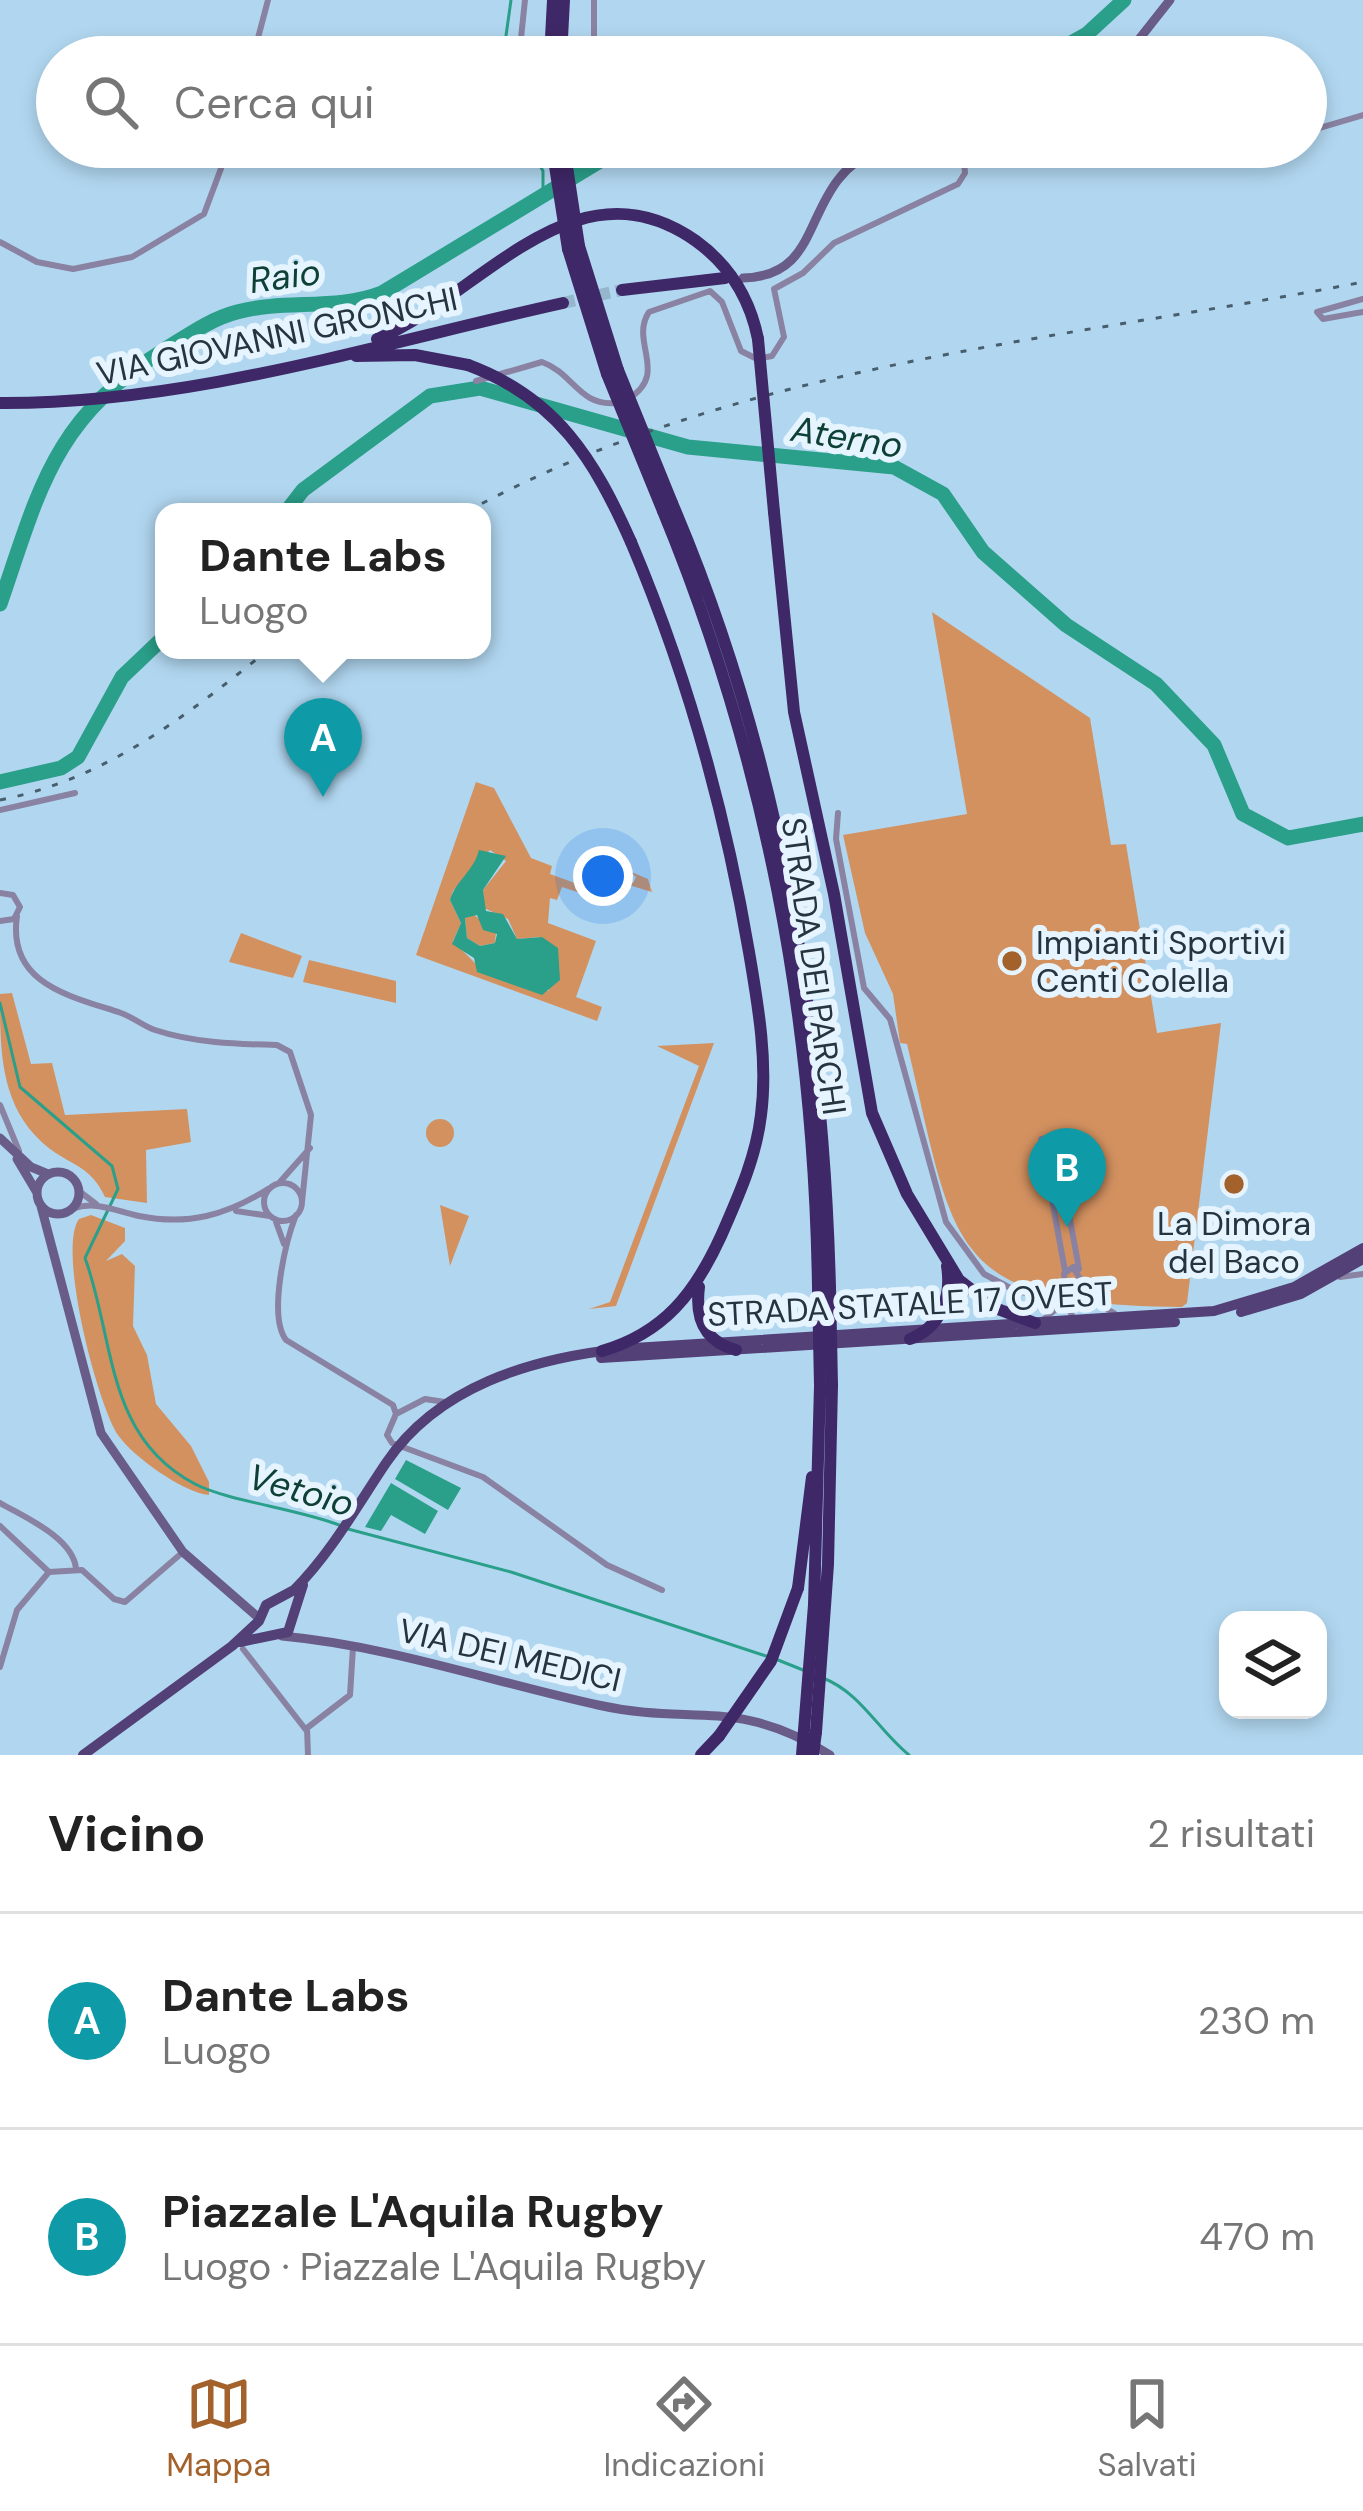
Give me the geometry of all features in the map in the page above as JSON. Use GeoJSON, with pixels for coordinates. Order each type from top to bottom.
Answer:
{"type":"FeatureCollection","features":[{"type":"Feature","properties":{"kind":"highway"},"geometry":{"type":"LineString","coordinates":[[551,36],[554,0]]}},
{"type":"Feature","properties":{"kind":"highway"},"geometry":{"type":"LineString","coordinates":[[562,36],[564,0]]}},
{"type":"Feature","properties":{"kind":"highway","name":"STRADA DEI PARCHI"},"geometry":{"type":"LineString","coordinates":[[557,168],[574,248],[612,372],[733,663],[786,862],[818,1075],[826,1386],[815,1755]]}},
{"type":"Feature","properties":{"kind":"highway","name":"STRADA DEI PARCHI"},"geometry":{"type":"LineString","coordinates":[[565,168],[574,248]]}},
{"type":"Feature","properties":{"kind":"highway"},"geometry":{"type":"LineString","coordinates":[[307,361],[396,331],[546,230],[608,215],[665,225],[710,253],[740,289],[758,339],[796,722],[834,894],[867,1094],[893,1166],[945,1259],[978,1298],[1035,1323]]}},
{"type":"Feature","properties":{"kind":"highway"},"geometry":{"type":"LineString","coordinates":[[622,290],[725,278]]}},
{"type":"Feature","properties":{"kind":"highway","name":"VIA GIOVANNI GRONCHI"},"geometry":{"type":"LineString","coordinates":[[0,403],[109,400],[192,388],[563,303]]}},
{"type":"Feature","properties":{"kind":"highway"},"geometry":{"type":"LineString","coordinates":[[307,361],[394,355],[468,365],[523,390],[570,431],[597,468],[631,542],[673,650],[715,790],[760,1028],[763,1093],[757,1139],[703,1274],[698,1314],[718,1343],[736,1350]]}},
{"type":"Feature","properties":{"kind":"highway"},"geometry":{"type":"LineString","coordinates":[[910,1339],[928,1330],[946,1300],[945,1259]]}},
{"type":"Feature","properties":{"kind":"highway"},"geometry":{"type":"LineString","coordinates":[[602,1351],[662,1322],[703,1274]]}},
{"type":"Feature","properties":{"kind":"highway"},"geometry":{"type":"LineString","coordinates":[[701,1755],[771,1661],[798,1588],[826,1386]]}},
{"type":"Feature","properties":{"kind":"highway","name":"STRADA DEI PARCHI"},"geometry":{"type":"LineString","coordinates":[[802,1755],[820,1605]]}},
{"type":"Feature","properties":{"kind":"main road","name":"STRADA STATALE 17 OVEST"},"geometry":{"type":"LineString","coordinates":[[276,1635],[294,1615],[308,1577],[398,1447],[450,1402],[534,1363],[602,1351],[1142,1317],[1242,1305],[1363,1254]]}},
{"type":"Feature","properties":{"kind":"main road","name":"STRADA STATALE 17 OVEST"},"geometry":{"type":"LineString","coordinates":[[450,1402],[519,1374],[572,1361],[1214,1318],[1314,1288],[1363,1254]]}},
{"type":"Feature","properties":{"kind":"main road","name":"STRADA STATALE 17 OVEST"},"geometry":{"type":"LineString","coordinates":[[271,1603],[308,1577]]}},
{"type":"Feature","properties":{"kind":"main road"},"geometry":{"type":"LineString","coordinates":[[83,1755],[237,1647],[271,1603],[294,1615]]}},
{"type":"Feature","properties":{"kind":"main road"},"geometry":{"type":"LineString","coordinates":[[237,1647],[276,1635],[260,1620]]}},
{"type":"Feature","properties":{"kind":"street"},"geometry":{"type":"LineString","coordinates":[[259,36],[268,0]]}},
{"type":"Feature","properties":{"kind":"street"},"geometry":{"type":"LineString","coordinates":[[521,36],[525,0]]}},
{"type":"Feature","properties":{"kind":"street"},"geometry":{"type":"LineString","coordinates":[[594,0],[594,36]]}},
{"type":"Feature","properties":{"kind":"street"},"geometry":{"type":"LineString","coordinates":[[1142,36],[1170,0]]}},
{"type":"Feature","properties":{"kind":"street"},"geometry":{"type":"LineString","coordinates":[[1327,126],[1363,116]]}},
{"type":"Feature","properties":{"kind":"street"},"geometry":{"type":"LineString","coordinates":[[0,242],[37,262],[73,269],[132,257],[204,214],[221,168]]}},
{"type":"Feature","properties":{"kind":"street"},"geometry":{"type":"LineString","coordinates":[[742,278],[768,275],[794,260],[835,180],[847,168]]}},
{"type":"Feature","properties":{"kind":"street"},"geometry":{"type":"LineString","coordinates":[[476,381],[542,362],[564,374],[589,400],[623,401],[640,390],[650,372],[643,328],[646,314],[704,290],[721,300],[741,351],[754,359],[770,358],[781,350],[784,338],[774,289],[802,273],[838,240],[958,184],[965,168]]}},
{"type":"Feature","properties":{"kind":"street"},"geometry":{"type":"LineString","coordinates":[[1363,299],[1317,312],[1325,319],[1363,311]]}},
{"type":"Feature","properties":{"kind":"street"},"geometry":{"type":"LineString","coordinates":[[0,810],[75,793]]}},
{"type":"Feature","properties":{"kind":"street"},"geometry":{"type":"LineString","coordinates":[[838,813],[836,839],[864,988],[890,1019],[946,1222],[968,1259],[990,1278],[1016,1291],[1066,1301]]}},
{"type":"Feature","properties":{"kind":"street"},"geometry":{"type":"LineString","coordinates":[[0,893],[18,900],[18,952],[32,974],[53,989],[177,1036],[285,1047],[308,1096],[312,1145],[302,1202],[284,1248],[281,1334],[374,1390],[396,1414]]}},
{"type":"Feature","properties":{"kind":"street"},"geometry":{"type":"LineString","coordinates":[[0,921],[17,916]]}},
{"type":"Feature","properties":{"kind":"street"},"geometry":{"type":"LineString","coordinates":[[0,1105],[28,1165]]}},
{"type":"Feature","properties":{"kind":"street"},"geometry":{"type":"LineString","coordinates":[[1090,1328],[1076,1321],[1066,1301],[1066,1276],[1041,1139],[1055,1137],[1080,1280],[1088,1295],[1104,1310],[1142,1317]]}},
{"type":"Feature","properties":{"kind":"street"},"geometry":{"type":"LineString","coordinates":[[0,1138],[37,1191],[95,1418],[118,1462],[183,1552],[260,1620]]}},
{"type":"Feature","properties":{"kind":"street"},"geometry":{"type":"LineString","coordinates":[[41,1206],[50,1213],[77,1202],[161,1219],[206,1217],[232,1211],[278,1184],[312,1145]]}},
{"type":"Feature","properties":{"kind":"street"},"geometry":{"type":"LineString","coordinates":[[10,1150],[48,1174],[68,1174],[77,1202]]}},
{"type":"Feature","properties":{"kind":"street"},"geometry":{"type":"LineString","coordinates":[[37,1191],[48,1174]]}},
{"type":"Feature","properties":{"kind":"street"},"geometry":{"type":"LineString","coordinates":[[278,1184],[294,1187],[302,1202]]}},
{"type":"Feature","properties":{"kind":"street"},"geometry":{"type":"LineString","coordinates":[[268,1190],[264,1206],[284,1248]]}},
{"type":"Feature","properties":{"kind":"street"},"geometry":{"type":"LineString","coordinates":[[52,1237],[77,1202]]}},
{"type":"Feature","properties":{"kind":"street"},"geometry":{"type":"LineString","coordinates":[[232,1211],[272,1218],[296,1215]]}},
{"type":"Feature","properties":{"kind":"street"},"geometry":{"type":"LineString","coordinates":[[1066,1276],[1079,1270]]}},
{"type":"Feature","properties":{"kind":"street"},"geometry":{"type":"LineString","coordinates":[[1314,1288],[1363,1274]]}},
{"type":"Feature","properties":{"kind":"street"},"geometry":{"type":"LineString","coordinates":[[1066,1276],[1080,1280]]}},
{"type":"Feature","properties":{"kind":"street"},"geometry":{"type":"LineString","coordinates":[[1057,1329],[1076,1321],[1088,1295]]}},
{"type":"Feature","properties":{"kind":"street"},"geometry":{"type":"LineString","coordinates":[[1035,1323],[1066,1301]]}},
{"type":"Feature","properties":{"kind":"street"},"geometry":{"type":"LineString","coordinates":[[450,1402],[428,1398],[396,1414],[387,1435],[398,1447],[483,1477],[607,1565],[662,1590]]}},
{"type":"Feature","properties":{"kind":"street"},"geometry":{"type":"LineString","coordinates":[[0,1503],[60,1543],[74,1557],[76,1568],[114,1599],[125,1602],[183,1552]]}},
{"type":"Feature","properties":{"kind":"street"},"geometry":{"type":"LineString","coordinates":[[0,1526],[49,1572]]}},
{"type":"Feature","properties":{"kind":"street"},"geometry":{"type":"LineString","coordinates":[[0,1667],[22,1602],[49,1572],[76,1568]]}},
{"type":"Feature","properties":{"kind":"street"},"geometry":{"type":"LineString","coordinates":[[240,1600],[271,1603]]}},
{"type":"Feature","properties":{"kind":"street"},"geometry":{"type":"LineString","coordinates":[[294,1615],[315,1640]]}},
{"type":"Feature","properties":{"kind":"street"},"geometry":{"type":"LineString","coordinates":[[0,1627],[10,1630]]}},
{"type":"Feature","properties":{"kind":"street","name":"VIA DEI MEDICI"},"geometry":{"type":"LineString","coordinates":[[276,1635],[352,1647],[615,1709],[748,1717],[830,1755]]}},
{"type":"Feature","properties":{"kind":"street"},"geometry":{"type":"LineString","coordinates":[[237,1647],[306,1730],[308,1755]]}},
{"type":"Feature","properties":{"kind":"street"},"geometry":{"type":"LineString","coordinates":[[306,1730],[350,1695],[352,1647]]}},
{"type":"Feature","properties":{"kind":"street"},"geometry":{"type":"LineString","coordinates":[[98,1755],[104,1740]]}},
{"type":"Feature","properties":{"kind":"shaded area","name":"Impianti Sportivi Centi Colella"},"geometry":{"type":"Polygon","coordinates":[[[932,612],[1090,718],[1111,845],[1126,844],[1157,1033],[1221,1023],[1187,1303],[1182,1307],[1046,1294],[1004,1277],[974,1252],[953,1217],[937,1172],[907,1044],[900,1043],[893,994],[865,933],[843,835],[967,814],[932,612]]]}},
{"type":"Feature","properties":{"kind":"shaded area"},"geometry":{"type":"Polygon","coordinates":[[[476,782],[494,788],[531,858],[552,866],[550,874],[583,886],[580,893],[562,887],[557,900],[550,898],[548,923],[596,941],[576,997],[602,1007],[597,1021],[416,955],[476,782]],[[490,850],[453,891],[450,900],[461,923],[453,941],[476,964],[549,991],[540,937],[517,939],[508,919],[484,908],[483,890],[506,861],[490,850]]]}},
{"type":"Feature","properties":{"kind":"shaded area"},"geometry":{"type":"Polygon","coordinates":[[[479,850],[506,856],[483,890],[486,911],[503,914],[517,939],[542,937],[558,948],[560,980],[542,995],[477,972],[474,958],[452,944],[461,923],[450,900],[479,850]],[[477,915],[465,918],[467,938],[480,946],[495,943],[497,934],[483,930],[477,915]]]}},
{"type":"Feature","properties":{"kind":"shaded area"},"geometry":{"type":"Polygon","coordinates":[[[591,867],[633,883],[636,877],[629,871],[648,879],[652,892],[589,873],[591,867]]]}},
{"type":"Feature","properties":{"kind":"shaded area"},"geometry":{"type":"Polygon","coordinates":[[[473,914],[496,932],[495,943],[480,946],[467,938],[465,918],[473,914]]]}},
{"type":"Feature","properties":{"kind":"shaded area"},"geometry":{"type":"Polygon","coordinates":[[[241,933],[302,956],[293,978],[229,962],[241,933]]]}},
{"type":"Feature","properties":{"kind":"shaded area"},"geometry":{"type":"Polygon","coordinates":[[[309,960],[396,981],[396,1003],[303,982],[309,960]]]}},
{"type":"Feature","properties":{"kind":"shaded area"},"geometry":{"type":"Polygon","coordinates":[[[12,993],[31,1064],[52,1063],[65,1115],[187,1109],[191,1142],[146,1150],[147,1203],[105,1197],[88,1173],[50,1149],[21,1117],[6,1079],[1,1038],[0,994],[12,993]]]}},
{"type":"Feature","properties":{"kind":"shaded area"},"geometry":{"type":"Polygon","coordinates":[[[714,1043],[616,1306],[589,1309],[610,1302],[699,1066],[657,1046],[714,1043]]]}},
{"type":"Feature","properties":{"kind":"shaded area"},"geometry":{"type":"Polygon","coordinates":[[[440,1119],[450,1123],[454,1133],[450,1143],[440,1147],[430,1143],[426,1133],[430,1123],[440,1119]]]}},
{"type":"Feature","properties":{"kind":"shaded area"},"geometry":{"type":"Polygon","coordinates":[[[440,1205],[469,1216],[450,1266],[440,1205]]]}},
{"type":"Feature","properties":{"kind":"shaded area"},"geometry":{"type":"Polygon","coordinates":[[[91,1215],[125,1228],[125,1241],[106,1261],[122,1254],[135,1266],[133,1326],[147,1355],[156,1404],[191,1446],[209,1482],[209,1495],[186,1488],[146,1463],[125,1444],[109,1418],[82,1326],[73,1261],[79,1219],[91,1215]]]}},
{"type":"Feature","properties":{"kind":"shaded area"},"geometry":{"type":"Polygon","coordinates":[[[406,1460],[461,1488],[448,1510],[395,1479],[406,1460]]]}},
{"type":"Feature","properties":{"kind":"shaded area"},"geometry":{"type":"Polygon","coordinates":[[[391,1483],[438,1511],[425,1534],[391,1515],[381,1531],[365,1527],[391,1483]]]}},
{"type":"Feature","properties":{"kind":"waterway"},"geometry":{"type":"LineString","coordinates":[[506,36],[511,0]]}},
{"type":"Feature","properties":{"kind":"waterway","name":"Raio"},"geometry":{"type":"LineString","coordinates":[[1083,36],[1124,0]]}},
{"type":"Feature","properties":{"kind":"waterway"},"geometry":{"type":"LineString","coordinates":[[541,168],[543,194]]}},
{"type":"Feature","properties":{"kind":"waterway","name":"Raio"},"geometry":{"type":"LineString","coordinates":[[0,604],[55,459],[97,402],[127,376],[227,315],[273,306],[347,302],[382,293],[588,168]]}},
{"type":"Feature","properties":{"kind":"waterway","name":"Aterno"},"geometry":{"type":"LineString","coordinates":[[293,503],[303,490],[430,396],[480,388],[688,447],[894,467],[943,494],[983,552],[1066,625],[1156,684],[1214,745],[1243,814],[1288,838],[1363,824]]}},
{"type":"Feature","properties":{"kind":"waterway","name":"Aterno"},"geometry":{"type":"LineString","coordinates":[[0,782],[61,768],[78,757],[122,677],[155,646]]}},
{"type":"Feature","properties":{"kind":"waterway","name":"Vetoio"},"geometry":{"type":"LineString","coordinates":[[0,1003],[20,1087],[112,1166],[118,1189],[85,1258],[118,1384],[144,1440],[166,1464],[195,1484],[339,1525]]}},
{"type":"Feature","properties":{"kind":"waterway","name":"Vetoio"},"geometry":{"type":"LineString","coordinates":[[348,1529],[511,1572],[769,1657]]}},
{"type":"Feature","properties":{"kind":"waterway","name":"Vetoio"},"geometry":{"type":"LineString","coordinates":[[778,1660],[803,1670]]}},
{"type":"Feature","properties":{"kind":"waterway","name":"Vetoio"},"geometry":{"type":"LineString","coordinates":[[823,1678],[859,1702],[909,1755]]}},
{"type":"Feature","properties":{"kind":"tunnel"},"geometry":{"type":"LineString","coordinates":[[563,303],[622,290]]}},
{"type":"Feature","properties":{"kind":"railway"},"geometry":{"type":"LineString","coordinates":[[485,503],[571,461],[680,421],[791,389],[1019,341],[1363,282]]}},
{"type":"Feature","properties":{"kind":"railway"},"geometry":{"type":"LineString","coordinates":[[0,800],[39,790],[109,761],[175,721],[257,659]]}},
{"type":"Feature","properties":{"kind":"place","name":"Dante Labs"},"geometry":{"type":"Point","coordinates":[323,797]}},
{"type":"Feature","properties":{"kind":"place","name":"Impianti Sportivi Centi Colella"},"geometry":{"type":"Point","coordinates":[1012,961]}},
{"type":"Feature","properties":{"kind":"place","name":"La Dimora del Baco"},"geometry":{"type":"Point","coordinates":[1234,1184]}},
{"type":"Feature","properties":{"kind":"place","name":"Piazzale L'Aquila Rugby"},"geometry":{"type":"Point","coordinates":[1067,1227]}}]}
